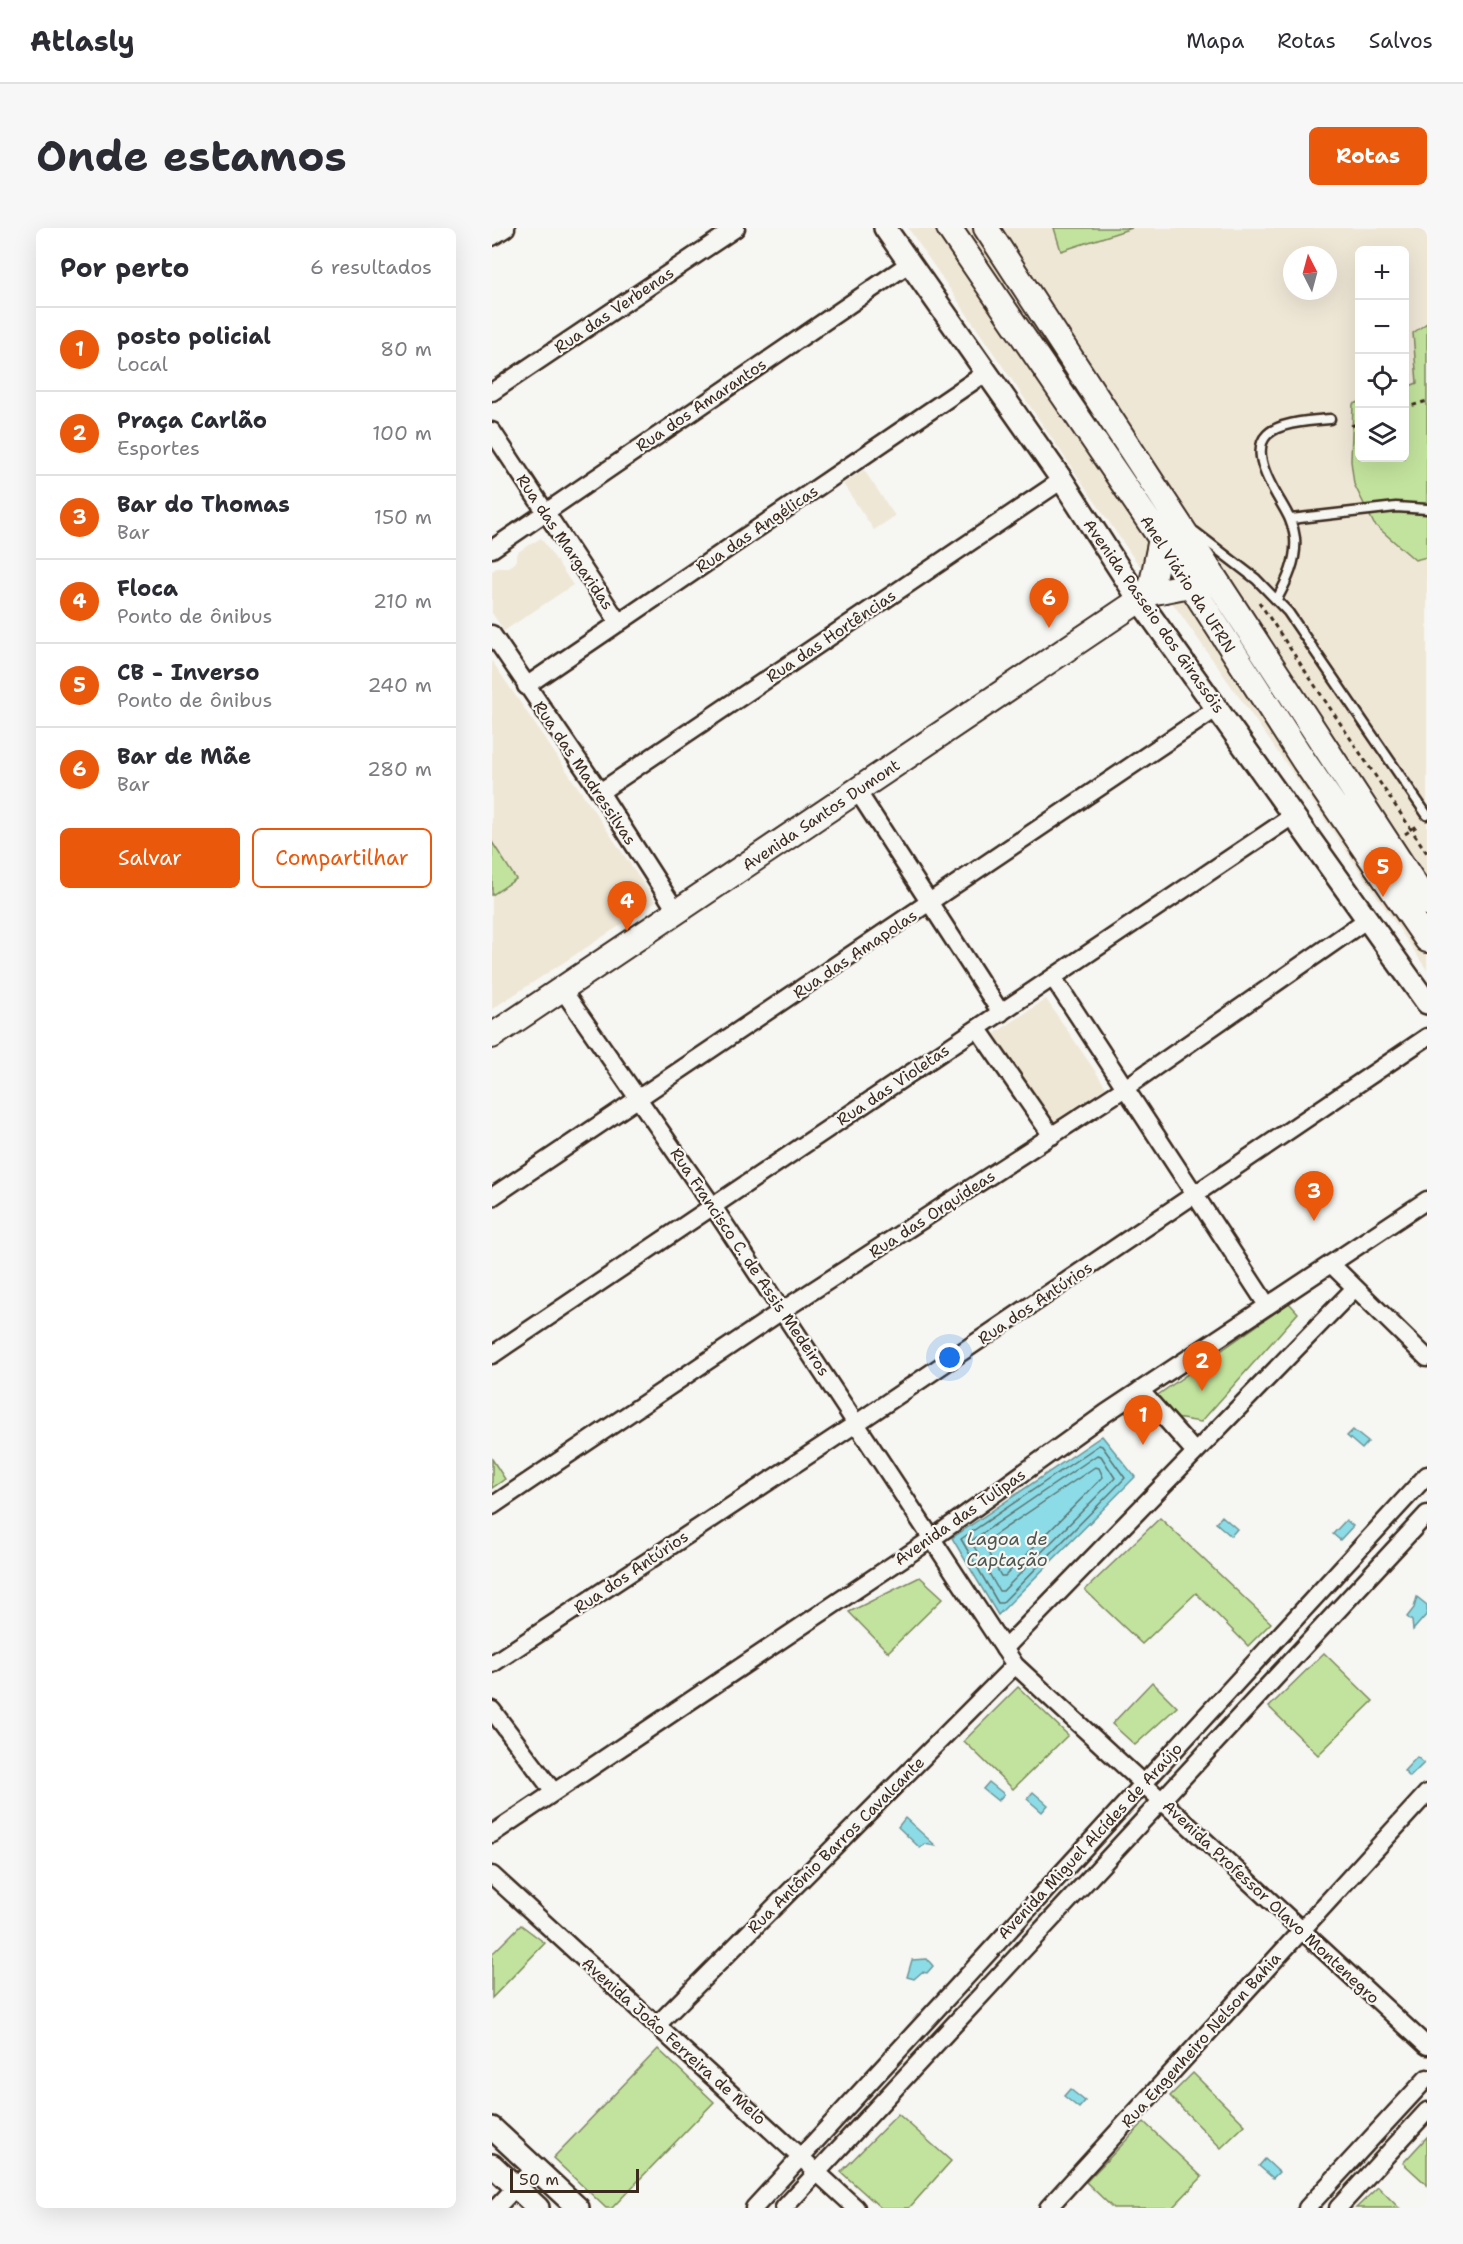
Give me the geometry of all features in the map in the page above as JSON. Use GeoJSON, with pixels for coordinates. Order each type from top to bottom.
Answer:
{"type":"FeatureCollection","features":[{"type":"Feature","properties":{"kind":"main road","name":"Anel Viário da UFRN"},"geometry":{"type":"LineString","coordinates":[[987,228],[1427,903]]}},
{"type":"Feature","properties":{"kind":"main road","name":"Anel Viário da UFRN"},"geometry":{"type":"LineString","coordinates":[[959,233],[1304,761],[1427,940]]}},
{"type":"Feature","properties":{"kind":"main road"},"geometry":{"type":"LineString","coordinates":[[1145,597],[1161,539]]}},
{"type":"Feature","properties":{"kind":"main road","name":"Avenida Santos Dumont"},"geometry":{"type":"LineString","coordinates":[[492,1036],[1145,597],[1190,585]]}},
{"type":"Feature","properties":{"kind":"street"},"geometry":{"type":"LineString","coordinates":[[492,237],[506,228]]}},
{"type":"Feature","properties":{"kind":"street","name":"Rua das Verbenas"},"geometry":{"type":"LineString","coordinates":[[492,392],[736,228]]}},
{"type":"Feature","properties":{"kind":"street","name":"Avenida Passeio dos Girassóis"},"geometry":{"type":"LineString","coordinates":[[885,228],[1145,597],[1217,708],[1369,918],[1427,1003]]}},
{"type":"Feature","properties":{"kind":"street","name":"Rua dos Amarantos"},"geometry":{"type":"LineString","coordinates":[[492,549],[910,262]]}},
{"type":"Feature","properties":{"kind":"street","name":"Rua das Angélicas"},"geometry":{"type":"LineString","coordinates":[[526,686],[987,372]]}},
{"type":"Feature","properties":{"kind":"street","name":"Rua das Margaridas"},"geometry":{"type":"LineString","coordinates":[[492,431],[544,513],[619,623]]}},
{"type":"Feature","properties":{"kind":"street","name":"Rua das Hortências"},"geometry":{"type":"LineString","coordinates":[[600,792],[1062,480]]}},
{"type":"Feature","properties":{"kind":"street","name":"Rua das Madressilvas"},"geometry":{"type":"LineString","coordinates":[[492,634],[600,792],[677,912]]}},
{"type":"Feature","properties":{"kind":"street","name":"Rua das Amapolas"},"geometry":{"type":"LineString","coordinates":[[492,1197],[1217,708]]}},
{"type":"Feature","properties":{"kind":"street"},"geometry":{"type":"LineString","coordinates":[[858,792],[1001,1013]]}},
{"type":"Feature","properties":{"kind":"street","name":"Rua das Violetas"},"geometry":{"type":"LineString","coordinates":[[492,1355],[712,1205],[1054,979],[1294,814]]}},
{"type":"Feature","properties":{"kind":"street","name":"Rua das Orquídeas"},"geometry":{"type":"LineString","coordinates":[[492,1506],[783,1311],[1125,1088],[1369,918]]}},
{"type":"Feature","properties":{"kind":"street"},"geometry":{"type":"LineString","coordinates":[[1054,979],[1267,1305]]}},
{"type":"Feature","properties":{"kind":"street","name":"Rua Francisco C. de Assis Medeiros"},"geometry":{"type":"LineString","coordinates":[[562,989],[640,1098],[933,1538]]}},
{"type":"Feature","properties":{"kind":"street"},"geometry":{"type":"LineString","coordinates":[[978,1029],[1052,1136]]}},
{"type":"Feature","properties":{"kind":"street","name":"Rua dos Antúrios"},"geometry":{"type":"LineString","coordinates":[[492,1664],[857,1423],[1427,1038]]}},
{"type":"Feature","properties":{"kind":"street","name":"Avenida das Tulipas"},"geometry":{"type":"LineString","coordinates":[[492,1834],[933,1538],[1140,1390],[1427,1200]]}},
{"type":"Feature","properties":{"kind":"street"},"geometry":{"type":"LineString","coordinates":[[1331,1264],[1427,1358]]}},
{"type":"Feature","properties":{"kind":"street"},"geometry":{"type":"LineString","coordinates":[[1004,1649],[1354,1289]]}},
{"type":"Feature","properties":{"kind":"street"},"geometry":{"type":"LineString","coordinates":[[1140,1390],[1195,1452]]}},
{"type":"Feature","properties":{"kind":"street","name":"Avenida Miguel Alcídes de Araújo"},"geometry":{"type":"LineString","coordinates":[[754,2208],[1427,1475]]}},
{"type":"Feature","properties":{"kind":"street","name":"Avenida Miguel Alcídes de Araújo"},"geometry":{"type":"LineString","coordinates":[[784,2208],[1427,1514]]}},
{"type":"Feature","properties":{"kind":"street","name":"Avenida Professor Olavo Montenegro"},"geometry":{"type":"LineString","coordinates":[[933,1538],[1015,1665],[1427,2046]]}},
{"type":"Feature","properties":{"kind":"street","name":"Rua Antônio Barros Cavalcante"},"geometry":{"type":"LineString","coordinates":[[657,2025],[1015,1665]]}},
{"type":"Feature","properties":{"kind":"street"},"geometry":{"type":"LineString","coordinates":[[492,1710],[553,1791]]}},
{"type":"Feature","properties":{"kind":"street","name":"Rua Engenheiro Nelson Bahia"},"geometry":{"type":"LineString","coordinates":[[1048,2208],[1427,1793]]}},
{"type":"Feature","properties":{"kind":"street","name":"Avenida João Ferreira de Melo"},"geometry":{"type":"LineString","coordinates":[[492,1875],[856,2208]]}},
{"type":"Feature","properties":{"kind":"street"},"geometry":{"type":"LineString","coordinates":[[1307,2208],[1427,2078]]}},
{"type":"Feature","properties":{"kind":"street"},"geometry":{"type":"LineString","coordinates":[[1338,2208],[1427,2111]]}},
{"type":"Feature","properties":{"kind":"street"},"geometry":{"type":"LineString","coordinates":[[492,2128],[578,2208]]}},
{"type":"Feature","properties":{"kind":"street"},"geometry":{"type":"LineString","coordinates":[[492,2165],[538,2208]]}},
{"type":"Feature","properties":{"kind":"street"},"geometry":{"type":"LineString","coordinates":[[496,2208],[535,2168]]}},
{"type":"Feature","properties":{"kind":"lane"},"geometry":{"type":"LineString","coordinates":[[1277,599],[1293,561],[1295,540],[1291,519],[1265,474],[1259,453],[1263,438],[1275,428],[1294,422],[1330,419]]}},
{"type":"Feature","properties":{"kind":"lane"},"geometry":{"type":"LineString","coordinates":[[1291,519],[1396,507],[1427,509]]}},
{"type":"Feature","properties":{"kind":"lane"},"geometry":{"type":"LineString","coordinates":[[1173,515],[1256,579],[1277,599],[1427,815]]}},
{"type":"Feature","properties":{"kind":"path"},"geometry":{"type":"LineString","coordinates":[[1409,406],[1427,401]]}},
{"type":"Feature","properties":{"kind":"path"},"geometry":{"type":"LineString","coordinates":[[1351,426],[1355,424]]}},
{"type":"Feature","properties":{"kind":"path"},"geometry":{"type":"LineString","coordinates":[[1257,599],[1427,853]]}},
{"type":"Feature","properties":{"kind":"shaded area"},"geometry":{"type":"Polygon","coordinates":[[[908,228],[1427,228],[1427,970],[1313,802],[1174,605],[1135,560],[908,228]]]}},
{"type":"Feature","properties":{"kind":"shaded area"},"geometry":{"type":"Polygon","coordinates":[[[864,470],[895,516],[874,530],[843,484],[864,470]]]}},
{"type":"Feature","properties":{"kind":"shaded area"},"geometry":{"type":"Polygon","coordinates":[[[541,538],[573,585],[504,631],[492,613],[492,571],[509,567],[515,563],[518,552],[541,538]]]}},
{"type":"Feature","properties":{"kind":"shaded area"},"geometry":{"type":"Polygon","coordinates":[[[492,661],[656,902],[492,1009],[492,661]]]}},
{"type":"Feature","properties":{"kind":"shaded area"},"geometry":{"type":"Polygon","coordinates":[[[1046,999],[1106,1087],[1053,1122],[994,1034],[1046,999]]]}},
{"type":"Feature","properties":{"kind":"green space"},"geometry":{"type":"Polygon","coordinates":[[[1054,228],[1132,228],[1061,251],[1054,228]]]}},
{"type":"Feature","properties":{"kind":"green space"},"geometry":{"type":"Polygon","coordinates":[[[1427,323],[1427,557],[1415,560],[1374,524],[1354,484],[1351,461],[1353,404],[1355,403],[1355,462],[1409,462],[1409,386],[1417,383],[1413,333],[1427,323]]]}},
{"type":"Feature","properties":{"kind":"green space"},"geometry":{"type":"Polygon","coordinates":[[[492,842],[516,879],[492,895],[492,842]]]}},
{"type":"Feature","properties":{"kind":"green space"},"geometry":{"type":"Polygon","coordinates":[[[1289,1303],[1298,1313],[1201,1422],[1169,1417],[1155,1397],[1289,1303]]]}},
{"type":"Feature","properties":{"kind":"green space"},"geometry":{"type":"Polygon","coordinates":[[[492,1459],[505,1479],[492,1488],[492,1459]]]}},
{"type":"Feature","properties":{"kind":"green space"},"geometry":{"type":"Polygon","coordinates":[[[1160,1518],[1271,1623],[1248,1646],[1196,1593],[1142,1644],[1085,1590],[1160,1518]]]}},
{"type":"Feature","properties":{"kind":"green space"},"geometry":{"type":"Polygon","coordinates":[[[920,1577],[943,1598],[888,1652],[849,1612],[920,1577]]]}},
{"type":"Feature","properties":{"kind":"green space"},"geometry":{"type":"Polygon","coordinates":[[[1324,1653],[1373,1701],[1318,1755],[1269,1707],[1324,1653]]]}},
{"type":"Feature","properties":{"kind":"green space"},"geometry":{"type":"Polygon","coordinates":[[[1152,1682],[1177,1707],[1135,1745],[1112,1724],[1152,1682]]]}},
{"type":"Feature","properties":{"kind":"green space"},"geometry":{"type":"Polygon","coordinates":[[[1018,1687],[1068,1735],[1013,1789],[964,1741],[1018,1687]]]}},
{"type":"Feature","properties":{"kind":"green space"},"geometry":{"type":"Polygon","coordinates":[[[521,1925],[545,1943],[492,1998],[492,1954],[521,1925]]]}},
{"type":"Feature","properties":{"kind":"green space"},"geometry":{"type":"Polygon","coordinates":[[[658,2049],[714,2102],[612,2208],[606,2208],[553,2158],[658,2049]]]}},
{"type":"Feature","properties":{"kind":"green space"},"geometry":{"type":"Polygon","coordinates":[[[1193,2073],[1245,2125],[1221,2148],[1170,2096],[1193,2073]]]}},
{"type":"Feature","properties":{"kind":"green space"},"geometry":{"type":"Polygon","coordinates":[[[898,2114],[951,2161],[909,2208],[881,2208],[841,2172],[898,2114]]]}},
{"type":"Feature","properties":{"kind":"green space"},"geometry":{"type":"Polygon","coordinates":[[[1144,2122],[1202,2177],[1172,2208],[1113,2208],[1086,2182],[1144,2122]]]}},
{"type":"Feature","properties":{"kind":"green space"},"geometry":{"type":"Polygon","coordinates":[[[1427,2137],[1427,2185],[1403,2163],[1427,2137]]]}},
{"type":"Feature","properties":{"kind":"green space"},"geometry":{"type":"Polygon","coordinates":[[[1378,2187],[1399,2208],[1356,2208],[1378,2187]]]}},
{"type":"Feature","properties":{"kind":"water"},"geometry":{"type":"Polygon","coordinates":[[[1353,1430],[1368,1442],[1362,1449],[1347,1436],[1353,1430]]]}},
{"type":"Feature","properties":{"kind":"water","name":"Lagoa de Captação"},"geometry":{"type":"Polygon","coordinates":[[[1102,1436],[1135,1477],[998,1615],[952,1538],[1102,1436]]]}},
{"type":"Feature","properties":{"kind":"water"},"geometry":{"type":"Polygon","coordinates":[[[1222,1516],[1237,1529],[1231,1536],[1216,1523],[1222,1516]]]}},
{"type":"Feature","properties":{"kind":"water"},"geometry":{"type":"Polygon","coordinates":[[[1346,1520],[1353,1526],[1340,1540],[1333,1534],[1346,1520]]]}},
{"type":"Feature","properties":{"kind":"water"},"geometry":{"type":"Polygon","coordinates":[[[1417,1597],[1427,1605],[1427,1614],[1413,1630],[1412,1621],[1407,1617],[1414,1608],[1417,1597]]]}},
{"type":"Feature","properties":{"kind":"water"},"geometry":{"type":"Polygon","coordinates":[[[1417,1757],[1424,1763],[1410,1777],[1404,1771],[1417,1757]]]}},
{"type":"Feature","properties":{"kind":"water"},"geometry":{"type":"Polygon","coordinates":[[[989,1782],[1004,1794],[998,1801],[983,1789],[989,1782]]]}},
{"type":"Feature","properties":{"kind":"water"},"geometry":{"type":"Polygon","coordinates":[[[1033,1792],[1048,1805],[1042,1812],[1027,1799],[1033,1792]]]}},
{"type":"Feature","properties":{"kind":"water"},"geometry":{"type":"Polygon","coordinates":[[[905,1818],[936,1846],[924,1844],[920,1848],[898,1827],[905,1818]]]}},
{"type":"Feature","properties":{"kind":"water"},"geometry":{"type":"Polygon","coordinates":[[[927,1959],[933,1966],[927,1973],[922,1972],[914,1979],[907,1977],[912,1960],[927,1959]]]}},
{"type":"Feature","properties":{"kind":"water"},"geometry":{"type":"Polygon","coordinates":[[[1070,2089],[1085,2101],[1079,2108],[1064,2096],[1070,2089]]]}},
{"type":"Feature","properties":{"kind":"water"},"geometry":{"type":"Polygon","coordinates":[[[1265,2159],[1279,2172],[1273,2178],[1259,2166],[1265,2159]]]}},
{"type":"Feature","properties":{"kind":"place","name":"Bar de Mãe"},"geometry":{"type":"Point","coordinates":[1049,628]}},
{"type":"Feature","properties":{"kind":"place","name":"CB - Inverso"},"geometry":{"type":"Point","coordinates":[1383,897]}},
{"type":"Feature","properties":{"kind":"place","name":"Floca"},"geometry":{"type":"Point","coordinates":[627,931]}},
{"type":"Feature","properties":{"kind":"place","name":"Bar do Thomas"},"geometry":{"type":"Point","coordinates":[1314,1221]}},
{"type":"Feature","properties":{"kind":"place","name":"Praça Carlão"},"geometry":{"type":"Point","coordinates":[1202,1391]}},
{"type":"Feature","properties":{"kind":"place","name":"posto policial"},"geometry":{"type":"Point","coordinates":[1143,1445]}}]}
